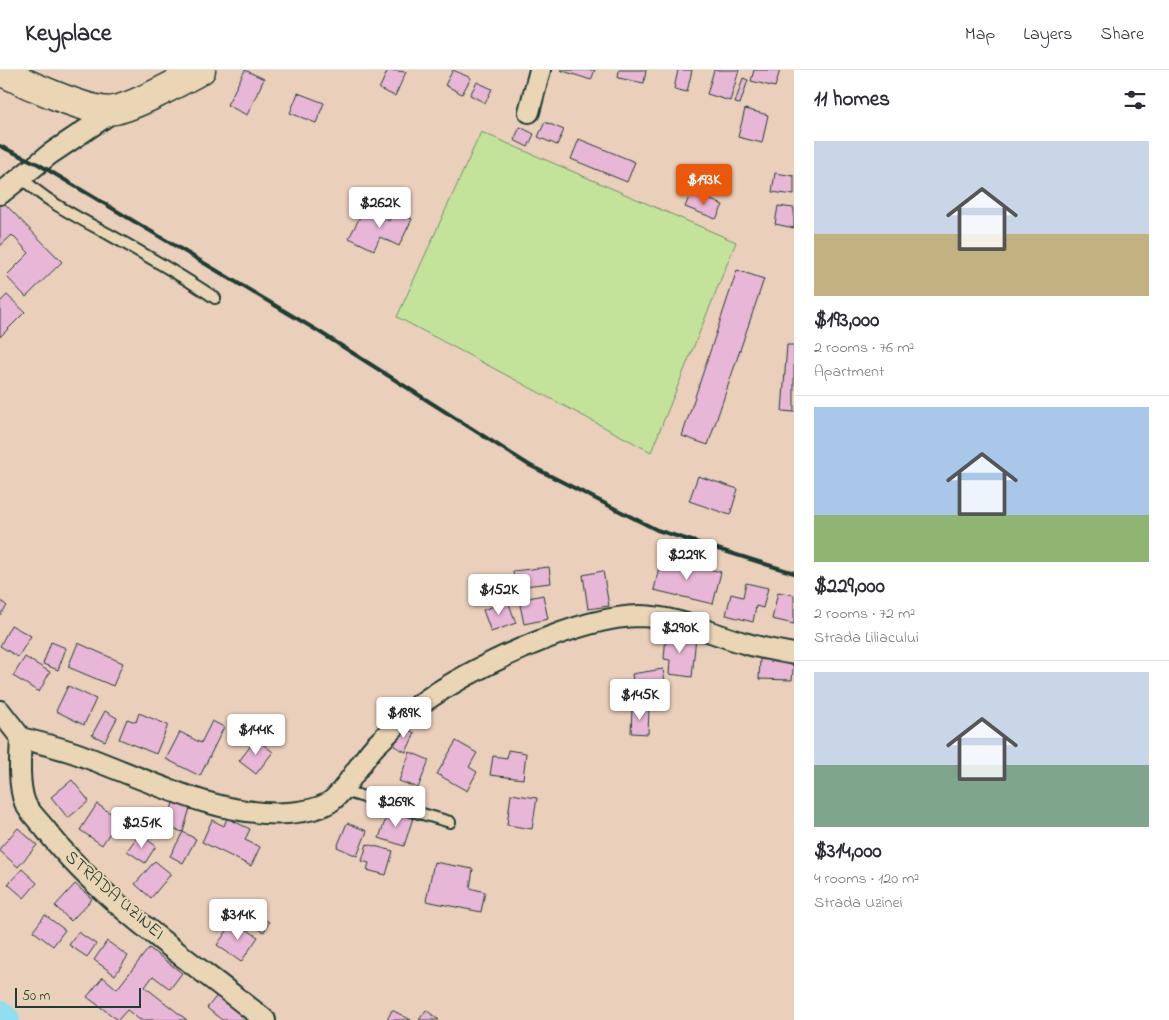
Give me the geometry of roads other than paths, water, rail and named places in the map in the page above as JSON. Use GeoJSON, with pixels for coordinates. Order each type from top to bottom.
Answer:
{"type":"FeatureCollection","features":[{"type":"Feature","properties":{"kind":"street"},"geometry":{"type":"LineString","coordinates":[[0,194],[50,154],[114,111],[158,92],[201,70]]}},
{"type":"Feature","properties":{"kind":"street"},"geometry":{"type":"LineString","coordinates":[[529,112],[540,70]]}},
{"type":"Feature","properties":{"kind":"street"},"geometry":{"type":"LineString","coordinates":[[0,71],[94,110],[114,111]]}},
{"type":"Feature","properties":{"kind":"street"},"geometry":{"type":"LineString","coordinates":[[0,711],[21,738],[74,753],[146,782],[226,806],[257,812],[288,813],[314,808],[330,802],[372,749],[423,702],[488,665],[564,631],[600,621],[640,616],[685,622],[744,643],[794,654]]}},
{"type":"Feature","properties":{"kind":"street","name":"STRADA UZINEI"},"geometry":{"type":"LineString","coordinates":[[21,738],[19,762],[25,803],[60,848],[88,877],[140,921],[265,1020]]}},
{"type":"Feature","properties":{"kind":"lane"},"geometry":{"type":"LineString","coordinates":[[21,177],[36,191],[71,214],[184,276],[215,298]]}},
{"type":"Feature","properties":{"kind":"lane"},"geometry":{"type":"LineString","coordinates":[[340,790],[450,822]]}},
{"type":"Feature","properties":{"kind":"waterway"},"geometry":{"type":"LineString","coordinates":[[0,1016],[5,1020]]}},
{"type":"Feature","properties":{"kind":"railway"},"geometry":{"type":"LineString","coordinates":[[0,146],[38,164],[318,331],[529,465],[657,530],[794,573]]}}]}
